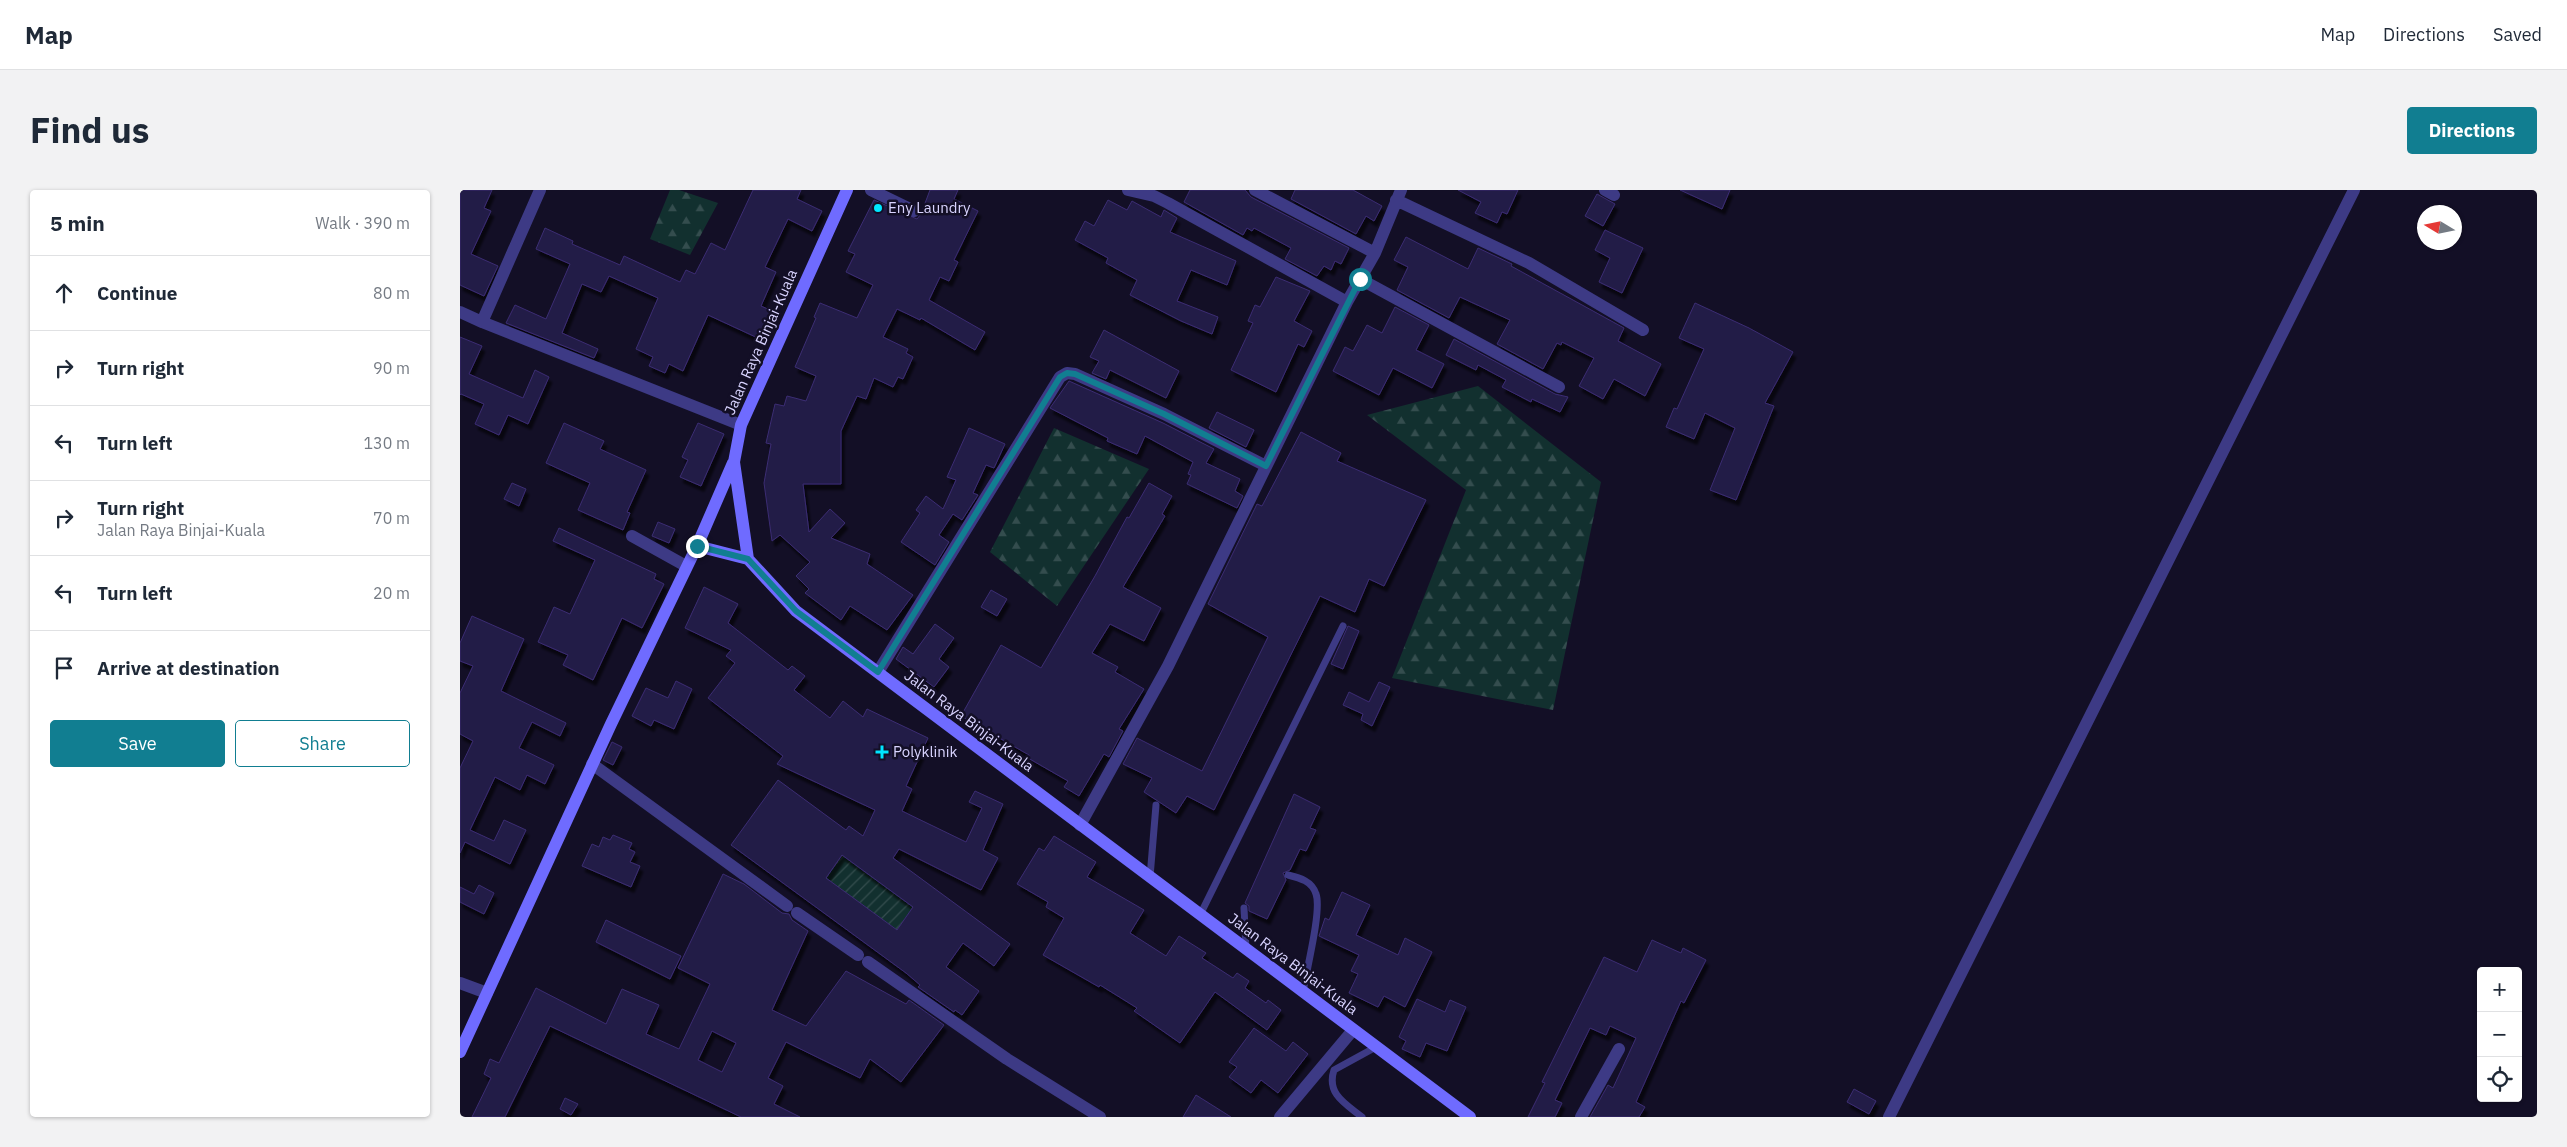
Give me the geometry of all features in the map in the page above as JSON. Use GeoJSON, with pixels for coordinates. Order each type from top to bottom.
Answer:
{"type":"FeatureCollection","features":[{"type":"Feature","properties":{"kind":"main road","name":"Jalan Raya Binjai-Kuala"},"geometry":{"type":"LineString","coordinates":[[847,190],[741,425],[734,462],[748,559],[796,611],[1470,1117]]}},
{"type":"Feature","properties":{"kind":"main road"},"geometry":{"type":"LineString","coordinates":[[460,1052],[592,764],[697,546],[734,462]]}},
{"type":"Feature","properties":{"kind":"main road"},"geometry":{"type":"LineString","coordinates":[[697,546],[748,559]]}},
{"type":"Feature","properties":{"kind":"street"},"geometry":{"type":"LineString","coordinates":[[482,322],[540,190]]}},
{"type":"Feature","properties":{"kind":"street"},"geometry":{"type":"LineString","coordinates":[[870,190],[914,211]]}},
{"type":"Feature","properties":{"kind":"street"},"geometry":{"type":"LineString","coordinates":[[1128,190],[1154,196],[1168,203],[1347,302]]}},
{"type":"Feature","properties":{"kind":"street"},"geometry":{"type":"LineString","coordinates":[[1255,190],[1375,253]]}},
{"type":"Feature","properties":{"kind":"street"},"geometry":{"type":"LineString","coordinates":[[1889,1117],[2354,190]]}},
{"type":"Feature","properties":{"kind":"street"},"geometry":{"type":"LineString","coordinates":[[1080,825],[1168,666],[1347,302],[1375,253],[1399,195],[1529,263],[1643,330]]}},
{"type":"Feature","properties":{"kind":"street"},"geometry":{"type":"LineString","coordinates":[[1360,279],[1560,387]]}},
{"type":"Feature","properties":{"kind":"street"},"geometry":{"type":"LineString","coordinates":[[460,312],[741,425]]}},
{"type":"Feature","properties":{"kind":"street"},"geometry":{"type":"LineString","coordinates":[[878,672],[1060,377],[1067,373],[1075,374],[1164,414],[1266,466]]}},
{"type":"Feature","properties":{"kind":"street"},"geometry":{"type":"LineString","coordinates":[[632,536],[686,566]]}},
{"type":"Feature","properties":{"kind":"street"},"geometry":{"type":"LineString","coordinates":[[592,764],[792,909],[1007,1058],[1100,1117]]}},
{"type":"Feature","properties":{"kind":"street"},"geometry":{"type":"LineString","coordinates":[[460,983],[487,993]]}},
{"type":"Feature","properties":{"kind":"street"},"geometry":{"type":"LineString","coordinates":[[1280,1117],[1353,1030]]}},
{"type":"Feature","properties":{"kind":"street"},"geometry":{"type":"LineString","coordinates":[[1581,1117],[1619,1049]]}},
{"type":"Feature","properties":{"kind":"lane"},"geometry":{"type":"LineString","coordinates":[[1200,915],[1343,626]]}},
{"type":"Feature","properties":{"kind":"lane"},"geometry":{"type":"LineString","coordinates":[[1150,877],[1156,805]]}},
{"type":"Feature","properties":{"kind":"lane"},"geometry":{"type":"LineString","coordinates":[[1288,875],[1306,880],[1316,894],[1317,912],[1303,992]]}},
{"type":"Feature","properties":{"kind":"lane"},"geometry":{"type":"LineString","coordinates":[[1244,908],[1246,950]]}},
{"type":"Feature","properties":{"kind":"lane"},"geometry":{"type":"LineString","coordinates":[[1362,1117],[1336,1096],[1332,1088],[1331,1078],[1334,1070],[1376,1047]]}},
{"type":"Feature","properties":{"kind":"green space"},"geometry":{"type":"Polygon","coordinates":[[[670,190],[679,190],[718,203],[690,255],[650,239],[670,190]]]}},
{"type":"Feature","properties":{"kind":"green space"},"geometry":{"type":"Polygon","coordinates":[[[1478,386],[1601,482],[1553,710],[1392,678],[1466,490],[1367,415],[1478,386]]]}},
{"type":"Feature","properties":{"kind":"green space"},"geometry":{"type":"Polygon","coordinates":[[[1054,428],[1149,469],[1057,606],[990,552],[1054,428]]]}},
{"type":"Feature","properties":{"kind":"green space"},"geometry":{"type":"Polygon","coordinates":[[[842,855],[913,907],[897,930],[826,878],[842,855]]]}},
{"type":"Feature","properties":{"kind":"building"},"geometry":{"type":"Polygon","coordinates":[[[460,190],[492,190],[484,208],[491,211],[471,254],[498,266],[484,296],[460,285],[460,190]]]}},
{"type":"Feature","properties":{"kind":"building"},"geometry":{"type":"Polygon","coordinates":[[[753,190],[801,190],[797,199],[822,211],[812,231],[788,219],[765,267],[776,272],[761,306],[772,311],[760,339],[708,315],[683,371],[669,364],[665,373],[649,366],[653,357],[636,349],[658,298],[609,276],[601,292],[582,284],[562,333],[598,349],[594,358],[506,323],[515,305],[546,319],[570,264],[536,249],[545,228],[573,241],[572,244],[620,265],[624,256],[680,282],[686,270],[695,274],[711,243],[725,250],[753,190]]]}},
{"type":"Feature","properties":{"kind":"building"},"geometry":{"type":"Polygon","coordinates":[[[930,190],[958,190],[954,199],[978,211],[954,260],[958,262],[949,281],[940,277],[929,300],[985,332],[975,350],[921,318],[920,320],[897,309],[883,337],[908,349],[906,353],[913,357],[903,379],[898,377],[893,387],[874,378],[866,399],[857,396],[841,431],[841,484],[803,484],[809,532],[830,509],[845,523],[831,538],[870,554],[867,564],[913,595],[887,630],[850,606],[841,620],[805,593],[809,589],[796,576],[810,562],[780,535],[772,541],[764,483],[771,444],[766,443],[775,404],[784,406],[787,396],[806,401],[816,376],[795,367],[816,318],[814,317],[820,303],[857,318],[873,285],[846,272],[855,254],[848,251],[874,200],[917,219],[921,214],[930,190]]]}},
{"type":"Feature","properties":{"kind":"building"},"geometry":{"type":"Polygon","coordinates":[[[1190,190],[1245,190],[1251,197],[1349,248],[1341,264],[1335,261],[1331,270],[1324,266],[1317,276],[1285,259],[1291,248],[1254,228],[1252,231],[1247,228],[1243,235],[1184,202],[1190,190]]]}},
{"type":"Feature","properties":{"kind":"building"},"geometry":{"type":"Polygon","coordinates":[[[1295,190],[1353,190],[1382,206],[1374,221],[1366,216],[1356,234],[1291,199],[1295,190]]]}},
{"type":"Feature","properties":{"kind":"building"},"geometry":{"type":"Polygon","coordinates":[[[1458,190],[1518,190],[1507,214],[1502,212],[1497,223],[1475,213],[1481,202],[1458,190]]]}},
{"type":"Feature","properties":{"kind":"building"},"geometry":{"type":"Polygon","coordinates":[[[1680,190],[1730,190],[1722,209],[1680,190]]]}},
{"type":"Feature","properties":{"kind":"building"},"geometry":{"type":"Polygon","coordinates":[[[1597,194],[1615,204],[1603,226],[1585,216],[1597,194]]]}},
{"type":"Feature","properties":{"kind":"building"},"geometry":{"type":"Polygon","coordinates":[[[1108,200],[1127,210],[1132,201],[1161,217],[1164,210],[1177,218],[1170,232],[1236,261],[1227,285],[1191,270],[1177,301],[1218,317],[1212,334],[1181,321],[1130,295],[1137,280],[1106,263],[1108,258],[1075,240],[1085,221],[1094,226],[1108,200]]]}},
{"type":"Feature","properties":{"kind":"building"},"geometry":{"type":"Polygon","coordinates":[[[1605,230],[1643,248],[1622,293],[1599,282],[1610,258],[1595,250],[1605,230]]]}},
{"type":"Feature","properties":{"kind":"building"},"geometry":{"type":"Polygon","coordinates":[[[1406,237],[1468,269],[1478,248],[1512,264],[1511,266],[1624,328],[1618,341],[1661,364],[1645,396],[1614,379],[1603,399],[1579,386],[1594,358],[1562,342],[1561,345],[1557,343],[1543,369],[1497,344],[1510,320],[1460,297],[1449,318],[1397,290],[1408,267],[1394,260],[1406,237]]]}},
{"type":"Feature","properties":{"kind":"building"},"geometry":{"type":"Polygon","coordinates":[[[1276,277],[1310,291],[1294,321],[1312,331],[1304,347],[1298,344],[1276,392],[1231,370],[1253,323],[1248,321],[1255,305],[1260,307],[1276,277]]]}},
{"type":"Feature","properties":{"kind":"building"},"geometry":{"type":"Polygon","coordinates":[[[1695,303],[1749,328],[1793,352],[1765,403],[1774,406],[1736,500],[1710,490],[1735,428],[1705,413],[1694,439],[1666,427],[1674,408],[1677,409],[1704,349],[1679,338],[1695,303]]]}},
{"type":"Feature","properties":{"kind":"building"},"geometry":{"type":"Polygon","coordinates":[[[1395,307],[1429,325],[1416,350],[1444,364],[1432,388],[1393,368],[1379,395],[1333,371],[1345,347],[1353,351],[1367,325],[1382,333],[1395,307]]]}},
{"type":"Feature","properties":{"kind":"building"},"geometry":{"type":"Polygon","coordinates":[[[1104,330],[1179,371],[1166,398],[1110,370],[1106,379],[1092,373],[1099,361],[1090,357],[1104,330]]]}},
{"type":"Feature","properties":{"kind":"building"},"geometry":{"type":"Polygon","coordinates":[[[460,337],[482,346],[469,374],[523,398],[535,370],[549,377],[528,424],[508,415],[499,435],[475,424],[484,404],[460,395],[460,337]]]}},
{"type":"Feature","properties":{"kind":"building"},"geometry":{"type":"Polygon","coordinates":[[[1454,339],[1555,394],[1568,397],[1560,412],[1532,399],[1531,402],[1502,387],[1506,380],[1478,365],[1476,370],[1446,355],[1454,339]]]}},
{"type":"Feature","properties":{"kind":"building"},"geometry":{"type":"Polygon","coordinates":[[[1069,381],[1163,423],[1214,449],[1206,463],[1240,479],[1235,491],[1243,496],[1237,508],[1187,484],[1191,475],[1188,474],[1193,462],[1145,436],[1137,454],[1107,441],[1108,438],[1050,408],[1069,381]]]}},
{"type":"Feature","properties":{"kind":"building"},"geometry":{"type":"Polygon","coordinates":[[[1217,412],[1254,430],[1246,447],[1209,428],[1217,412]]]}},
{"type":"Feature","properties":{"kind":"building"},"geometry":{"type":"Polygon","coordinates":[[[564,423],[604,441],[600,449],[646,470],[627,512],[630,513],[623,530],[578,510],[590,483],[546,463],[564,423]]]}},
{"type":"Feature","properties":{"kind":"building"},"geometry":{"type":"Polygon","coordinates":[[[698,423],[724,434],[701,486],[680,477],[688,460],[682,457],[698,423]]]}},
{"type":"Feature","properties":{"kind":"building"},"geometry":{"type":"Polygon","coordinates":[[[969,428],[1005,444],[994,468],[986,465],[973,493],[978,495],[962,520],[953,514],[939,535],[949,542],[935,565],[901,542],[920,513],[916,510],[926,496],[943,509],[956,480],[947,477],[969,428]]]}},
{"type":"Feature","properties":{"kind":"building"},"geometry":{"type":"Polygon","coordinates":[[[1301,432],[1341,453],[1337,461],[1426,500],[1384,586],[1369,579],[1355,612],[1320,596],[1214,810],[1187,796],[1176,813],[1144,792],[1152,778],[1123,764],[1137,738],[1202,771],[1268,637],[1208,604],[1257,504],[1262,506],[1301,432]]]}},
{"type":"Feature","properties":{"kind":"building"},"geometry":{"type":"Polygon","coordinates":[[[512,483],[526,489],[519,506],[504,499],[512,483]]]}},
{"type":"Feature","properties":{"kind":"building"},"geometry":{"type":"Polygon","coordinates":[[[1149,483],[1172,496],[1162,514],[1165,516],[1123,587],[1161,608],[1144,641],[1110,624],[1092,653],[1118,667],[1115,672],[1144,689],[1119,729],[1123,731],[1109,757],[1104,754],[1079,796],[1064,787],[1068,781],[1028,758],[1029,755],[961,716],[1001,645],[1041,668],[1127,517],[1129,518],[1149,483]]]}},
{"type":"Feature","properties":{"kind":"building"},"geometry":{"type":"Polygon","coordinates":[[[658,522],[675,529],[669,543],[652,536],[658,522]]]}},
{"type":"Feature","properties":{"kind":"building"},"geometry":{"type":"Polygon","coordinates":[[[559,528],[656,574],[654,579],[664,584],[642,628],[622,618],[593,680],[563,665],[568,655],[538,642],[554,607],[570,614],[595,560],[553,541],[559,528]]]}},
{"type":"Feature","properties":{"kind":"building"},"geometry":{"type":"Polygon","coordinates":[[[704,587],[738,604],[728,623],[788,670],[792,666],[805,676],[794,690],[830,718],[843,701],[863,717],[867,709],[928,738],[906,786],[912,789],[902,811],[966,842],[982,808],[969,802],[975,791],[1003,804],[983,850],[998,858],[981,890],[899,849],[893,858],[1010,944],[994,966],[963,943],[946,967],[979,991],[962,1015],[955,1010],[954,1012],[918,987],[920,985],[906,973],[731,845],[778,780],[846,830],[849,826],[863,836],[875,810],[777,764],[783,756],[708,698],[735,663],[726,656],[731,650],[685,628],[704,587]],[[842,855],[826,878],[897,930],[913,907],[842,855]]]}},
{"type":"Feature","properties":{"kind":"building"},"geometry":{"type":"Polygon","coordinates":[[[991,590],[1007,599],[997,616],[981,607],[991,590]]]}},
{"type":"Feature","properties":{"kind":"building"},"geometry":{"type":"Polygon","coordinates":[[[472,616],[524,639],[501,691],[566,723],[560,736],[532,722],[519,748],[554,765],[545,784],[527,775],[520,790],[495,777],[470,830],[494,841],[504,820],[526,830],[510,864],[465,842],[460,853],[460,768],[473,741],[460,734],[460,693],[473,666],[460,661],[460,643],[472,616]]]}},
{"type":"Feature","properties":{"kind":"building"},"geometry":{"type":"Polygon","coordinates":[[[935,624],[954,638],[939,659],[949,667],[934,687],[896,659],[903,647],[913,654],[935,624]]]}},
{"type":"Feature","properties":{"kind":"building"},"geometry":{"type":"Polygon","coordinates":[[[1348,626],[1359,631],[1343,669],[1331,664],[1348,626]]]}},
{"type":"Feature","properties":{"kind":"building"},"geometry":{"type":"Polygon","coordinates":[[[676,681],[692,689],[674,729],[654,720],[651,726],[632,716],[646,688],[668,698],[676,681]]]}},
{"type":"Feature","properties":{"kind":"building"},"geometry":{"type":"Polygon","coordinates":[[[1379,682],[1390,687],[1372,726],[1361,720],[1363,714],[1343,705],[1349,692],[1369,702],[1379,682]]]}},
{"type":"Feature","properties":{"kind":"building"},"geometry":{"type":"Polygon","coordinates":[[[612,742],[622,747],[613,765],[603,760],[612,742]]]}},
{"type":"Feature","properties":{"kind":"building"},"geometry":{"type":"Polygon","coordinates":[[[1294,794],[1320,807],[1310,828],[1316,830],[1306,851],[1300,849],[1290,870],[1283,873],[1286,880],[1267,919],[1249,911],[1249,906],[1245,903],[1294,794]]]}},
{"type":"Feature","properties":{"kind":"building"},"geometry":{"type":"Polygon","coordinates":[[[613,835],[632,843],[629,849],[635,852],[630,862],[640,866],[631,887],[582,866],[592,844],[599,847],[603,837],[610,840],[613,835]]]}},
{"type":"Feature","properties":{"kind":"building"},"geometry":{"type":"Polygon","coordinates":[[[1054,836],[1096,862],[1087,877],[1144,910],[1130,933],[1166,956],[1179,936],[1206,953],[1202,958],[1233,978],[1237,973],[1249,981],[1245,988],[1266,1003],[1268,1000],[1281,1010],[1267,1030],[1215,992],[1180,1043],[1134,1011],[1137,1008],[1100,985],[1099,987],[1043,955],[1064,918],[1046,907],[1048,902],[1017,884],[1039,848],[1044,851],[1054,836]]]}},
{"type":"Feature","properties":{"kind":"building"},"geometry":{"type":"Polygon","coordinates":[[[723,874],[744,884],[782,913],[789,914],[792,920],[808,931],[772,1010],[806,1026],[846,971],[906,1004],[909,1000],[944,1025],[901,1082],[870,1059],[860,1078],[786,1042],[768,1078],[783,1086],[774,1104],[800,1117],[741,1117],[550,1026],[505,1117],[472,1117],[491,1078],[484,1074],[490,1059],[499,1063],[536,988],[606,1024],[622,989],[659,1005],[646,1034],[679,1049],[710,984],[678,968],[723,874]],[[712,1031],[698,1060],[722,1072],[736,1043],[712,1031]]]}},
{"type":"Feature","properties":{"kind":"building"},"geometry":{"type":"Polygon","coordinates":[[[479,885],[494,893],[484,914],[460,902],[460,887],[474,894],[479,885]]]}},
{"type":"Feature","properties":{"kind":"building"},"geometry":{"type":"Polygon","coordinates":[[[1342,892],[1370,905],[1356,935],[1398,955],[1405,938],[1432,952],[1405,1007],[1384,996],[1378,1007],[1349,993],[1358,974],[1351,971],[1359,955],[1319,936],[1325,918],[1329,920],[1342,892]]]}},
{"type":"Feature","properties":{"kind":"building"},"geometry":{"type":"Polygon","coordinates":[[[606,920],[681,956],[670,979],[596,942],[606,920]]]}},
{"type":"Feature","properties":{"kind":"building"},"geometry":{"type":"Polygon","coordinates":[[[1652,940],[1681,953],[1683,948],[1706,960],[1684,1003],[1681,1001],[1636,1102],[1645,1107],[1639,1117],[1590,1117],[1608,1085],[1613,1088],[1636,1038],[1610,1026],[1606,1035],[1590,1028],[1555,1100],[1562,1103],[1555,1117],[1528,1117],[1545,1083],[1542,1082],[1604,957],[1637,972],[1652,940]]]}},
{"type":"Feature","properties":{"kind":"building"},"geometry":{"type":"Polygon","coordinates":[[[1417,999],[1445,1012],[1450,1000],[1466,1007],[1447,1051],[1426,1043],[1420,1057],[1402,1049],[1406,1041],[1399,1037],[1417,999]]]}},
{"type":"Feature","properties":{"kind":"building"},"geometry":{"type":"Polygon","coordinates":[[[1254,1028],[1286,1051],[1293,1042],[1308,1054],[1278,1093],[1261,1080],[1251,1093],[1229,1077],[1237,1067],[1229,1062],[1254,1028]]]}},
{"type":"Feature","properties":{"kind":"building"},"geometry":{"type":"Polygon","coordinates":[[[1854,1089],[1876,1101],[1869,1114],[1847,1102],[1854,1089]]]}},
{"type":"Feature","properties":{"kind":"building"},"geometry":{"type":"Polygon","coordinates":[[[1196,1095],[1231,1117],[1183,1117],[1196,1095]]]}},
{"type":"Feature","properties":{"kind":"building"},"geometry":{"type":"Polygon","coordinates":[[[565,1098],[578,1104],[571,1115],[560,1109],[565,1098]]]}},
{"type":"Feature","properties":{"kind":"place","name":"Eny Laundry"},"geometry":{"type":"Point","coordinates":[878,208]}},
{"type":"Feature","properties":{"kind":"place","name":"Polyklinik"},"geometry":{"type":"Point","coordinates":[882,752]}},
{"type":"Feature","properties":{"kind":"route"},"geometry":{"type":"LineString","coordinates":[[697,546],[748,559],[796,611],[878,672],[1060,377],[1067,373],[1075,374],[1164,414],[1266,466],[1360,279]]}}]}
